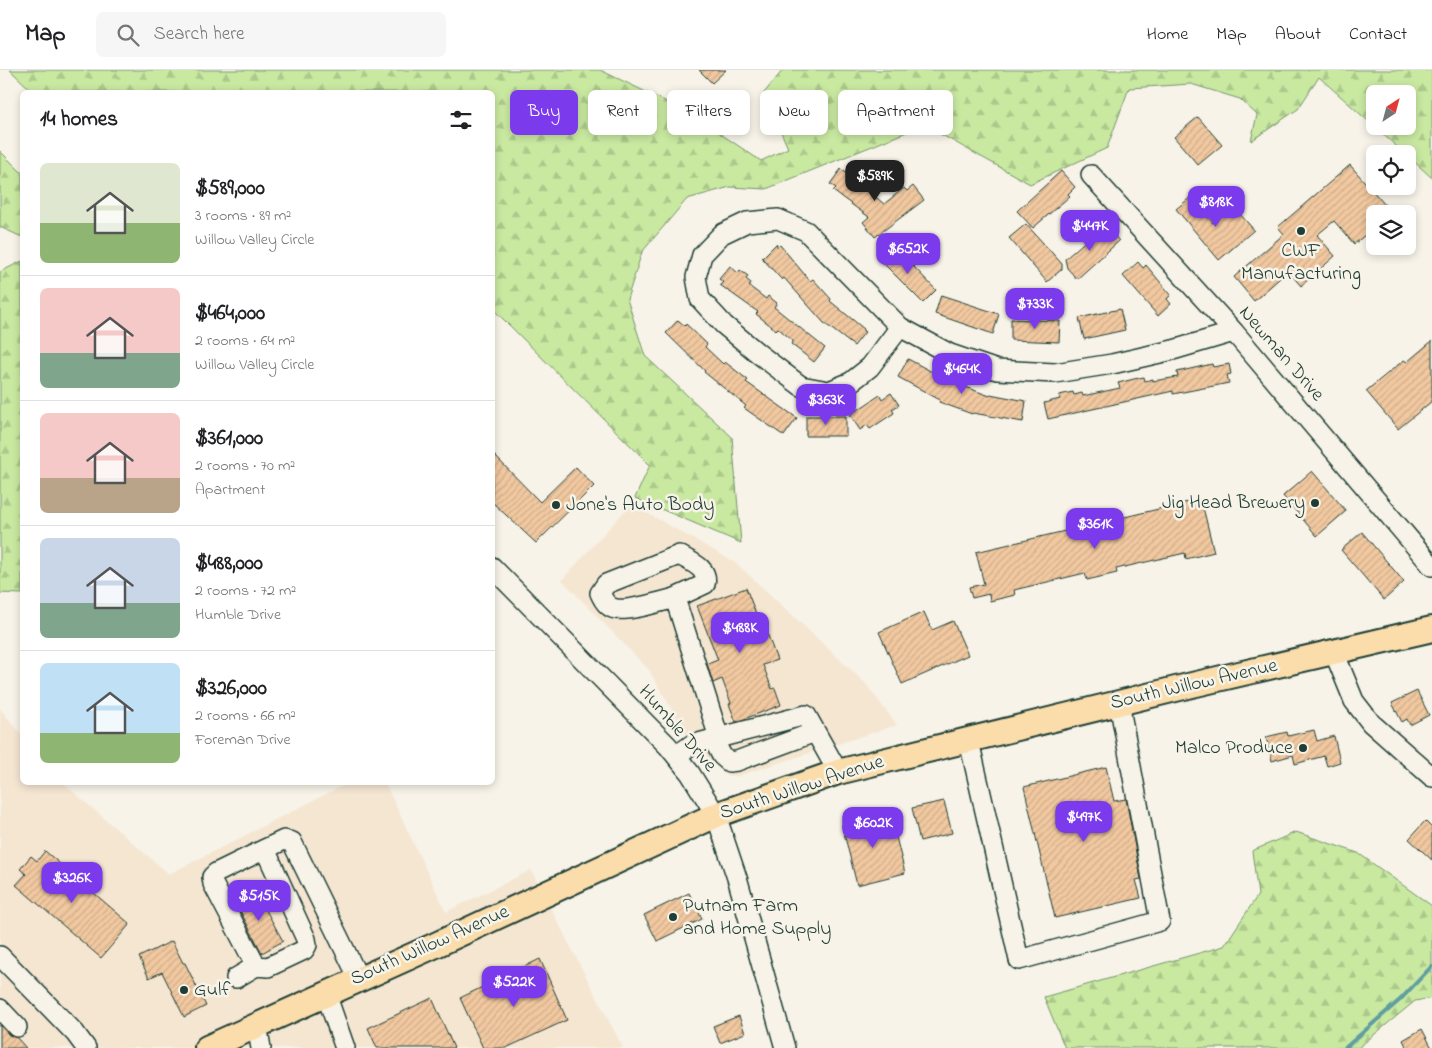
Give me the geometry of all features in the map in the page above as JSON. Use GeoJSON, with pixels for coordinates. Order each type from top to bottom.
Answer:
{"type":"FeatureCollection","features":[{"type":"Feature","properties":{"kind":"main road","name":"South Willow Avenue"},"geometry":{"type":"LineString","coordinates":[[207,1048],[716,815],[838,772],[1432,629]]}},
{"type":"Feature","properties":{"kind":"street","name":"Newman Drive"},"geometry":{"type":"LineString","coordinates":[[1092,175],[1234,332],[1432,566]]}},
{"type":"Feature","properties":{"kind":"street"},"geometry":{"type":"LineString","coordinates":[[900,327],[870,367],[851,382],[828,391],[801,386],[724,325],[700,299],[696,277],[702,255],[722,234],[747,222],[778,218],[806,230],[900,327],[950,354],[997,370],[1055,373],[1112,364],[1173,350],[1234,332]]}},
{"type":"Feature","properties":{"kind":"street"},"geometry":{"type":"LineString","coordinates":[[679,555],[703,570],[707,577],[706,584],[675,598],[630,608],[615,609],[604,602],[600,593],[606,584],[679,555]]}},
{"type":"Feature","properties":{"kind":"street","name":"Humble Drive"},"geometry":{"type":"LineString","coordinates":[[495,571],[676,756],[690,773],[716,815],[738,881],[785,1048]]}},
{"type":"Feature","properties":{"kind":"street"},"geometry":{"type":"LineString","coordinates":[[675,598],[722,756],[729,762],[737,760],[815,732]]}},
{"type":"Feature","properties":{"kind":"street"},"geometry":{"type":"LineString","coordinates":[[1334,652],[1354,701],[1370,723],[1432,778]]}},
{"type":"Feature","properties":{"kind":"street"},"geometry":{"type":"LineString","coordinates":[[969,741],[1019,960],[1160,921],[1119,703]]}},
{"type":"Feature","properties":{"kind":"street"},"geometry":{"type":"LineString","coordinates":[[676,756],[690,745],[806,715],[838,772]]}},
{"type":"Feature","properties":{"kind":"street"},"geometry":{"type":"LineString","coordinates":[[256,966],[213,884],[212,877],[216,872],[284,840],[292,842],[359,979]]}},
{"type":"Feature","properties":{"kind":"street"},"geometry":{"type":"LineString","coordinates":[[236,978],[256,966],[268,967],[304,950],[307,945],[265,849]]}},
{"type":"Feature","properties":{"kind":"street"},"geometry":{"type":"LineString","coordinates":[[293,910],[319,898]]}},
{"type":"Feature","properties":{"kind":"street"},"geometry":{"type":"LineString","coordinates":[[0,956],[75,1033],[86,1048]]}},
{"type":"Feature","properties":{"kind":"street"},"geometry":{"type":"LineString","coordinates":[[326,994],[345,1048]]}},
{"type":"Feature","properties":{"kind":"street"},"geometry":{"type":"LineString","coordinates":[[0,1010],[17,1027]]}},
{"type":"Feature","properties":{"kind":"street"},"geometry":{"type":"LineString","coordinates":[[257,1025],[261,1048]]}},
{"type":"Feature","properties":{"kind":"shaded area"},"geometry":{"type":"Polygon","coordinates":[[[631,504],[736,563],[865,683],[897,725],[738,776],[730,776],[723,773],[688,737],[649,670],[562,580],[631,504]]]}},
{"type":"Feature","properties":{"kind":"shaded area"},"geometry":{"type":"Polygon","coordinates":[[[0,709],[20,733],[20,785],[65,785],[169,874],[344,785],[386,785],[446,912],[531,870],[623,1048],[0,1048],[0,709]]]}},
{"type":"Feature","properties":{"kind":"green space"},"geometry":{"type":"Polygon","coordinates":[[[10,70],[600,70],[642,90],[588,90],[588,135],[657,135],[657,97],[667,102],[667,135],[722,135],[761,161],[788,148],[782,135],[828,135],[828,90],[766,90],[783,70],[1432,70],[1432,178],[1416,163],[1416,145],[1395,145],[1384,135],[1416,135],[1416,85],[1366,85],[1366,119],[1319,77],[1298,109],[1251,141],[1257,115],[1240,99],[1191,84],[1129,88],[1107,148],[1030,184],[942,135],[953,135],[953,90],[838,90],[838,135],[899,135],[766,189],[730,187],[687,199],[642,252],[627,299],[645,356],[732,437],[741,543],[635,498],[650,465],[495,311],[495,90],[31,90],[10,70]]]}},
{"type":"Feature","properties":{"kind":"green space"},"geometry":{"type":"Polygon","coordinates":[[[0,151],[20,171],[20,236],[0,227],[0,151]]]}},
{"type":"Feature","properties":{"kind":"green space"},"geometry":{"type":"Polygon","coordinates":[[[20,262],[20,594],[0,593],[0,272],[20,262]]]}},
{"type":"Feature","properties":{"kind":"green space"},"geometry":{"type":"Polygon","coordinates":[[[1296,832],[1358,853],[1432,906],[1432,998],[1415,1001],[1358,1048],[1065,1048],[1044,997],[1224,946],[1258,895],[1252,851],[1296,832]]]}},
{"type":"Feature","properties":{"kind":"building"},"geometry":{"type":"Polygon","coordinates":[[[699,70],[726,70],[712,83],[699,70]]]}},
{"type":"Feature","properties":{"kind":"building"},"geometry":{"type":"Polygon","coordinates":[[[1198,117],[1222,145],[1198,165],[1174,137],[1198,117]]]}},
{"type":"Feature","properties":{"kind":"building","name":"CWF Manufacturing"},"geometry":{"type":"Polygon","coordinates":[[[1350,165],[1366,183],[1366,195],[1376,195],[1385,205],[1366,205],[1366,234],[1354,244],[1334,221],[1317,235],[1335,256],[1301,286],[1288,271],[1254,301],[1234,277],[1284,234],[1278,227],[1350,165]]]}},
{"type":"Feature","properties":{"kind":"building"},"geometry":{"type":"Polygon","coordinates":[[[841,169],[849,175],[851,173],[860,179],[858,182],[884,204],[904,188],[907,191],[913,186],[924,200],[875,237],[863,222],[869,217],[833,191],[836,188],[830,184],[841,169]]]}},
{"type":"Feature","properties":{"kind":"building"},"geometry":{"type":"Polygon","coordinates":[[[1061,171],[1075,187],[1068,194],[1070,196],[1033,228],[1017,211],[1061,171]]]}},
{"type":"Feature","properties":{"kind":"building"},"geometry":{"type":"Polygon","coordinates":[[[1191,197],[1213,223],[1233,206],[1254,230],[1219,260],[1176,209],[1191,197]]]}},
{"type":"Feature","properties":{"kind":"building"},"geometry":{"type":"Polygon","coordinates":[[[1026,224],[1062,264],[1062,269],[1047,282],[1009,238],[1026,224]]]}},
{"type":"Feature","properties":{"kind":"building"},"geometry":{"type":"Polygon","coordinates":[[[1108,228],[1119,241],[1077,279],[1067,268],[1065,259],[1098,230],[1102,234],[1108,228]]]}},
{"type":"Feature","properties":{"kind":"building"},"geometry":{"type":"Polygon","coordinates":[[[776,244],[778,247],[780,245],[810,281],[813,279],[831,299],[830,301],[864,329],[863,331],[865,332],[854,346],[824,323],[784,278],[782,280],[762,258],[776,244]]]}},
{"type":"Feature","properties":{"kind":"building"},"geometry":{"type":"Polygon","coordinates":[[[895,247],[936,290],[923,303],[881,261],[895,247]]]}},
{"type":"Feature","properties":{"kind":"building"},"geometry":{"type":"Polygon","coordinates":[[[1138,262],[1143,268],[1146,265],[1171,295],[1167,299],[1171,304],[1158,316],[1123,276],[1138,262]]]}},
{"type":"Feature","properties":{"kind":"building"},"geometry":{"type":"Polygon","coordinates":[[[730,266],[738,273],[740,270],[748,276],[746,279],[751,283],[749,286],[766,299],[768,296],[777,303],[774,307],[825,348],[814,362],[791,344],[793,341],[778,328],[776,330],[756,314],[758,312],[720,285],[723,282],[719,279],[730,266]]]}},
{"type":"Feature","properties":{"kind":"building"},"geometry":{"type":"Polygon","coordinates":[[[941,295],[999,314],[993,334],[935,314],[941,295]]]}},
{"type":"Feature","properties":{"kind":"building"},"geometry":{"type":"Polygon","coordinates":[[[1120,309],[1125,330],[1084,339],[1079,318],[1120,309]]]}},
{"type":"Feature","properties":{"kind":"building"},"geometry":{"type":"Polygon","coordinates":[[[1011,319],[1060,321],[1059,342],[1011,340],[1011,319]]]}},
{"type":"Feature","properties":{"kind":"building"},"geometry":{"type":"Polygon","coordinates":[[[678,320],[685,326],[686,324],[707,344],[705,347],[723,364],[725,362],[748,380],[746,382],[797,418],[784,436],[744,408],[746,406],[704,372],[666,333],[678,320]]]}},
{"type":"Feature","properties":{"kind":"building"},"geometry":{"type":"Polygon","coordinates":[[[1432,341],[1432,401],[1398,429],[1366,391],[1404,360],[1407,362],[1432,341]]]}},
{"type":"Feature","properties":{"kind":"building"},"geometry":{"type":"Polygon","coordinates":[[[908,359],[949,381],[990,396],[990,394],[1026,401],[1023,422],[972,414],[939,402],[940,400],[898,377],[908,359]]]}},
{"type":"Feature","properties":{"kind":"building"},"geometry":{"type":"Polygon","coordinates":[[[1212,364],[1213,367],[1229,364],[1231,374],[1227,375],[1229,383],[1173,394],[1173,391],[1048,419],[1044,403],[1060,399],[1059,395],[1073,392],[1074,395],[1082,393],[1083,396],[1120,388],[1118,383],[1144,377],[1145,381],[1153,379],[1153,381],[1178,377],[1177,372],[1212,364]]]}},
{"type":"Feature","properties":{"kind":"building"},"geometry":{"type":"Polygon","coordinates":[[[891,393],[899,405],[892,409],[894,413],[870,429],[867,425],[860,430],[850,415],[880,395],[882,399],[891,393]]]}},
{"type":"Feature","properties":{"kind":"building"},"geometry":{"type":"Polygon","coordinates":[[[806,416],[846,416],[846,436],[806,436],[806,416]]]}},
{"type":"Feature","properties":{"kind":"building"},"geometry":{"type":"Polygon","coordinates":[[[495,456],[540,502],[576,467],[594,486],[536,543],[495,505],[495,456]]]}},
{"type":"Feature","properties":{"kind":"building","name":"Jig Head Brewery"},"geometry":{"type":"Polygon","coordinates":[[[1312,471],[1346,511],[1317,536],[1283,496],[1312,471]]]}},
{"type":"Feature","properties":{"kind":"building"},"geometry":{"type":"Polygon","coordinates":[[[1201,499],[1214,552],[1186,559],[1185,553],[1116,569],[1117,573],[1087,580],[1085,573],[1014,590],[1015,595],[990,601],[989,594],[972,598],[969,587],[984,584],[976,552],[1201,499]]]}},
{"type":"Feature","properties":{"kind":"building"},"geometry":{"type":"Polygon","coordinates":[[[1362,532],[1404,582],[1384,600],[1341,550],[1362,532]]]}},
{"type":"Feature","properties":{"kind":"building"},"geometry":{"type":"Polygon","coordinates":[[[746,588],[760,624],[763,622],[777,660],[763,665],[772,689],[775,688],[781,705],[736,722],[722,679],[713,683],[707,664],[718,660],[697,606],[746,588]]]}},
{"type":"Feature","properties":{"kind":"building"},"geometry":{"type":"Polygon","coordinates":[[[924,612],[932,630],[953,621],[968,655],[902,684],[879,632],[924,612]]]}},
{"type":"Feature","properties":{"kind":"building"},"geometry":{"type":"Polygon","coordinates":[[[1417,691],[1429,715],[1410,725],[1407,719],[1402,722],[1392,703],[1417,691]]]}},
{"type":"Feature","properties":{"kind":"building","name":"Malco Produce"},"geometry":{"type":"Polygon","coordinates":[[[1314,730],[1317,741],[1334,736],[1340,762],[1327,766],[1324,756],[1295,764],[1293,755],[1272,761],[1266,737],[1287,732],[1288,736],[1314,730]]]}},
{"type":"Feature","properties":{"kind":"building"},"geometry":{"type":"Polygon","coordinates":[[[1106,767],[1114,801],[1126,799],[1141,879],[1136,880],[1141,898],[1055,918],[1024,787],[1106,767]]]}},
{"type":"Feature","properties":{"kind":"building"},"geometry":{"type":"Polygon","coordinates":[[[944,801],[952,833],[920,841],[912,808],[944,801]]]}},
{"type":"Feature","properties":{"kind":"building"},"geometry":{"type":"Polygon","coordinates":[[[890,813],[905,873],[857,885],[842,825],[890,813]]]}},
{"type":"Feature","properties":{"kind":"building"},"geometry":{"type":"Polygon","coordinates":[[[1425,821],[1432,828],[1432,860],[1409,839],[1425,821]]]}},
{"type":"Feature","properties":{"kind":"building"},"geometry":{"type":"Polygon","coordinates":[[[45,851],[130,924],[101,958],[16,885],[26,874],[20,869],[31,856],[37,861],[45,851]]]}},
{"type":"Feature","properties":{"kind":"building"},"geometry":{"type":"Polygon","coordinates":[[[256,892],[283,941],[262,953],[236,903],[256,892]]]}},
{"type":"Feature","properties":{"kind":"building","name":"Putnam Farm and Home Supply"},"geometry":{"type":"Polygon","coordinates":[[[689,893],[702,919],[657,941],[644,915],[689,893]]]}},
{"type":"Feature","properties":{"kind":"building"},"geometry":{"type":"Polygon","coordinates":[[[172,941],[206,1006],[184,1017],[162,972],[149,978],[139,957],[172,941]]]}},
{"type":"Feature","properties":{"kind":"building"},"geometry":{"type":"Polygon","coordinates":[[[540,959],[567,1020],[506,1048],[483,1048],[460,998],[540,959]]]}},
{"type":"Feature","properties":{"kind":"building"},"geometry":{"type":"Polygon","coordinates":[[[432,998],[454,1048],[377,1048],[368,1028],[432,998]]]}},
{"type":"Feature","properties":{"kind":"building"},"geometry":{"type":"Polygon","coordinates":[[[739,1016],[745,1033],[720,1043],[713,1026],[739,1016]]]}},
{"type":"Feature","properties":{"kind":"building"},"geometry":{"type":"Polygon","coordinates":[[[0,1025],[9,1035],[17,1038],[26,1048],[0,1048],[0,1025]]]}},
{"type":"Feature","properties":{"kind":"building"},"geometry":{"type":"Polygon","coordinates":[[[1422,1029],[1432,1048],[1407,1048],[1403,1040],[1422,1029]]]}},
{"type":"Feature","properties":{"kind":"waterway"},"geometry":{"type":"LineString","coordinates":[[1345,1048],[1401,999],[1432,966]]}},
{"type":"Feature","properties":{"kind":"place","name":"CWF Manufacturing"},"geometry":{"type":"Point","coordinates":[1301,231]}},
{"type":"Feature","properties":{"kind":"place","name":"Jig Head Brewery"},"geometry":{"type":"Point","coordinates":[1315,503]}},
{"type":"Feature","properties":{"kind":"place","name":"Jone's Auto Body"},"geometry":{"type":"Point","coordinates":[556,505]}},
{"type":"Feature","properties":{"kind":"place","name":"Malco Produce"},"geometry":{"type":"Point","coordinates":[1303,748]}},
{"type":"Feature","properties":{"kind":"place","name":"Putnam Farm and Home Supply"},"geometry":{"type":"Point","coordinates":[673,917]}},
{"type":"Feature","properties":{"kind":"place","name":"Gulf"},"geometry":{"type":"Point","coordinates":[184,990]}}]}
